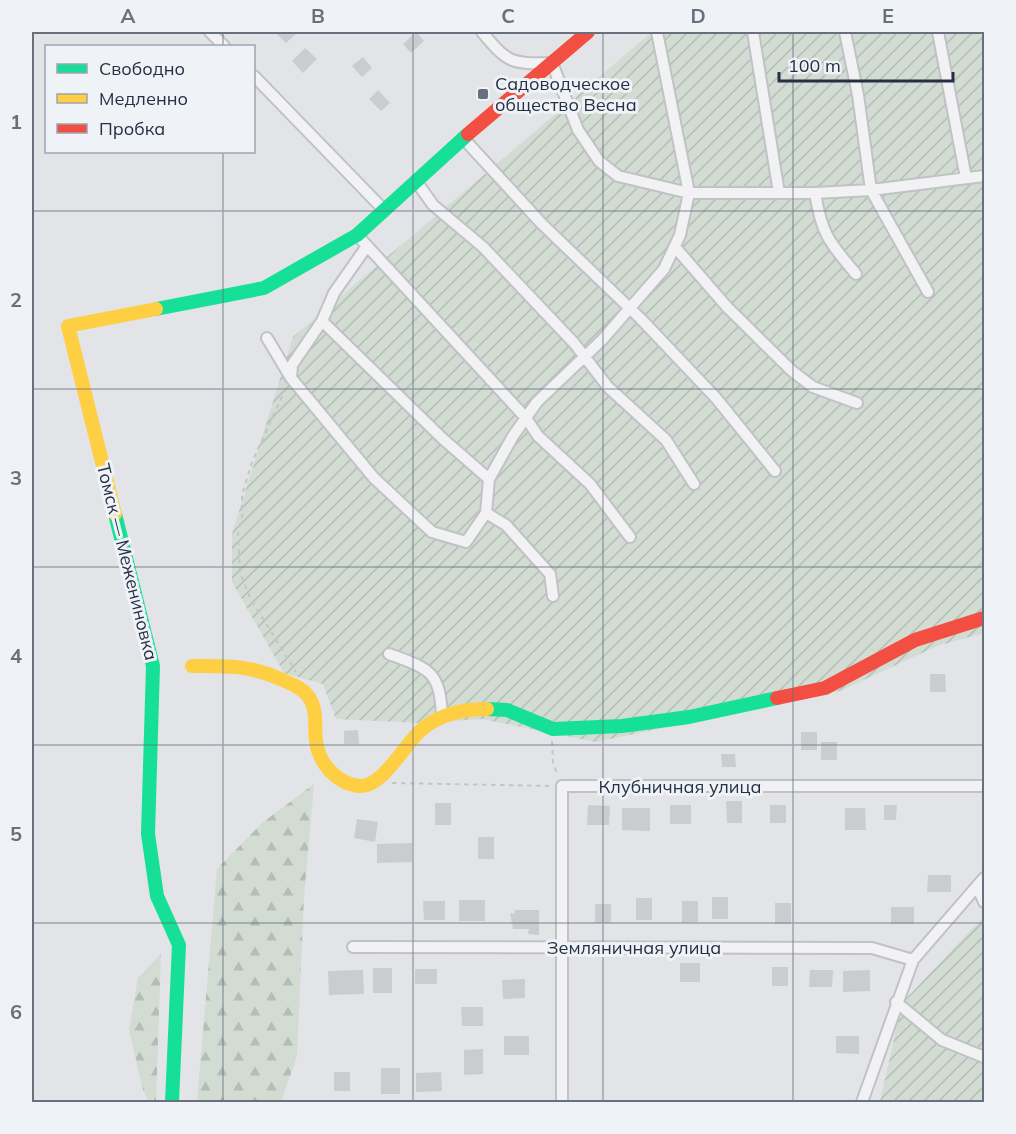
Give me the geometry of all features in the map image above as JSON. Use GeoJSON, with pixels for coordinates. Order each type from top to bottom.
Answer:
{"type":"FeatureCollection","features":[{"type":"Feature","properties":{"kind":"street"},"geometry":{"type":"LineString","coordinates":[[210,32],[223,45]]}},
{"type":"Feature","properties":{"kind":"street"},"geometry":{"type":"LineString","coordinates":[[482,32],[503,57],[513,61],[552,63]]}},
{"type":"Feature","properties":{"kind":"street"},"geometry":{"type":"LineString","coordinates":[[588,32],[463,138],[357,235],[526,418],[538,435],[590,484],[630,537]]}},
{"type":"Feature","properties":{"kind":"street"},"geometry":{"type":"LineString","coordinates":[[267,338],[291,378],[374,478],[432,532],[466,542],[486,513],[489,479],[537,402],[631,309],[664,269],[675,247],[689,193],[657,32]]}},
{"type":"Feature","properties":{"kind":"street"},"geometry":{"type":"LineString","coordinates":[[753,32],[779,193]]}},
{"type":"Feature","properties":{"kind":"street"},"geometry":{"type":"LineString","coordinates":[[845,32],[858,95],[872,190],[928,292]]}},
{"type":"Feature","properties":{"kind":"street"},"geometry":{"type":"LineString","coordinates":[[938,32],[966,178]]}},
{"type":"Feature","properties":{"kind":"street"},"geometry":{"type":"LineString","coordinates":[[552,63],[578,130],[608,170],[618,176],[689,193],[815,193],[872,190],[984,176]]}},
{"type":"Feature","properties":{"kind":"street"},"geometry":{"type":"LineString","coordinates":[[255,77],[384,210]]}},
{"type":"Feature","properties":{"kind":"street"},"geometry":{"type":"LineString","coordinates":[[463,138],[542,224],[631,309],[716,398],[775,471]]}},
{"type":"Feature","properties":{"kind":"street"},"geometry":{"type":"LineString","coordinates":[[416,181],[433,206],[483,247],[585,356],[608,387],[666,440],[694,484]]}},
{"type":"Feature","properties":{"kind":"street"},"geometry":{"type":"LineString","coordinates":[[815,193],[821,226],[832,246],[856,274]]}},
{"type":"Feature","properties":{"kind":"street","name":"Томск — Межениновка"},"geometry":{"type":"LineString","coordinates":[[172,1102],[179,945],[157,896],[148,834],[153,666],[68,326],[264,288],[357,235]]}},
{"type":"Feature","properties":{"kind":"street"},"geometry":{"type":"LineString","coordinates":[[291,378],[292,365],[322,321],[334,293],[367,246]]}},
{"type":"Feature","properties":{"kind":"street"},"geometry":{"type":"LineString","coordinates":[[675,247],[727,307],[792,371],[813,387],[857,403]]}},
{"type":"Feature","properties":{"kind":"street"},"geometry":{"type":"LineString","coordinates":[[322,321],[443,439],[489,479]]}},
{"type":"Feature","properties":{"kind":"street"},"geometry":{"type":"LineString","coordinates":[[486,513],[506,525],[550,574],[553,596]]}},
{"type":"Feature","properties":{"kind":"street"},"geometry":{"type":"LineString","coordinates":[[192,666],[237,666],[258,669],[298,687],[311,699],[316,744],[330,772],[352,784],[362,786],[375,783],[420,731],[442,717],[469,709],[507,710],[554,729],[622,726],[689,717],[825,688],[915,640],[984,618]]}},
{"type":"Feature","properties":{"kind":"street"},"geometry":{"type":"LineString","coordinates":[[389,654],[432,672],[440,685],[442,717]]}},
{"type":"Feature","properties":{"kind":"street"},"geometry":{"type":"LineString","coordinates":[[562,786],[562,1102]]}},
{"type":"Feature","properties":{"kind":"street","name":"Клубничная улица"},"geometry":{"type":"LineString","coordinates":[[562,786],[984,786]]}},
{"type":"Feature","properties":{"kind":"street"},"geometry":{"type":"LineString","coordinates":[[981,882],[984,902]]}},
{"type":"Feature","properties":{"kind":"street"},"geometry":{"type":"LineString","coordinates":[[862,1102],[896,1002],[913,960],[981,882]]}},
{"type":"Feature","properties":{"kind":"street","name":"Земляничная улица"},"geometry":{"type":"LineString","coordinates":[[353,947],[872,948],[913,960]]}},
{"type":"Feature","properties":{"kind":"street"},"geometry":{"type":"LineString","coordinates":[[896,1002],[942,1040],[984,1057]]}},
{"type":"Feature","properties":{"kind":"path"},"geometry":{"type":"LineString","coordinates":[[291,378],[271,415],[252,462],[242,495],[242,517],[238,534],[240,572],[250,598],[296,672],[298,687]]}},
{"type":"Feature","properties":{"kind":"path"},"geometry":{"type":"LineString","coordinates":[[375,783],[562,786],[554,763],[554,729]]}},
{"type":"Feature","properties":{"kind":"green space"},"geometry":{"type":"Polygon","coordinates":[[[652,32],[984,32],[984,633],[937,646],[840,691],[596,742],[482,719],[419,723],[336,719],[323,684],[284,673],[232,582],[232,534],[293,337],[652,32]]]}},
{"type":"Feature","properties":{"kind":"green space"},"geometry":{"type":"Polygon","coordinates":[[[314,784],[304,897],[297,1056],[281,1102],[197,1102],[217,869],[262,823],[314,784]]]}},
{"type":"Feature","properties":{"kind":"green space"},"geometry":{"type":"Polygon","coordinates":[[[984,916],[984,1102],[880,1102],[902,1003],[984,916]]]}},
{"type":"Feature","properties":{"kind":"green space"},"geometry":{"type":"Polygon","coordinates":[[[161,954],[156,1102],[149,1102],[143,1090],[129,1030],[138,978],[161,954]]]}},
{"type":"Feature","properties":{"kind":"building"},"geometry":{"type":"Polygon","coordinates":[[[275,32],[298,32],[286,43],[275,32]]]}},
{"type":"Feature","properties":{"kind":"building"},"geometry":{"type":"Polygon","coordinates":[[[416,32],[424,41],[411,53],[403,44],[416,32]]]}},
{"type":"Feature","properties":{"kind":"building"},"geometry":{"type":"Polygon","coordinates":[[[305,48],[317,59],[303,73],[292,61],[305,48]]]}},
{"type":"Feature","properties":{"kind":"building"},"geometry":{"type":"Polygon","coordinates":[[[363,57],[372,68],[362,77],[352,66],[363,57]]]}},
{"type":"Feature","properties":{"kind":"building"},"geometry":{"type":"Polygon","coordinates":[[[378,90],[390,103],[381,111],[369,99],[378,90]]]}},
{"type":"Feature","properties":{"kind":"building"},"geometry":{"type":"Polygon","coordinates":[[[930,674],[945,674],[946,692],[930,692],[930,674]]]}},
{"type":"Feature","properties":{"kind":"building"},"geometry":{"type":"Polygon","coordinates":[[[358,730],[359,744],[344,744],[344,731],[358,730]]]}},
{"type":"Feature","properties":{"kind":"building"},"geometry":{"type":"Polygon","coordinates":[[[801,732],[817,732],[817,750],[801,750],[801,732]]]}},
{"type":"Feature","properties":{"kind":"building"},"geometry":{"type":"Polygon","coordinates":[[[821,742],[837,742],[837,760],[821,760],[821,742]]]}},
{"type":"Feature","properties":{"kind":"building"},"geometry":{"type":"Polygon","coordinates":[[[721,754],[735,754],[736,767],[722,767],[721,754]]]}},
{"type":"Feature","properties":{"kind":"building"},"geometry":{"type":"Polygon","coordinates":[[[726,801],[742,801],[742,823],[727,823],[726,801]]]}},
{"type":"Feature","properties":{"kind":"building"},"geometry":{"type":"Polygon","coordinates":[[[435,803],[451,803],[451,825],[435,825],[435,803]]]}},
{"type":"Feature","properties":{"kind":"building"},"geometry":{"type":"Polygon","coordinates":[[[588,805],[610,806],[609,825],[587,825],[588,805]]]}},
{"type":"Feature","properties":{"kind":"building"},"geometry":{"type":"Polygon","coordinates":[[[670,805],[691,805],[691,824],[670,824],[670,805]]]}},
{"type":"Feature","properties":{"kind":"building"},"geometry":{"type":"Polygon","coordinates":[[[770,805],[786,805],[786,823],[770,823],[770,805]]]}},
{"type":"Feature","properties":{"kind":"building"},"geometry":{"type":"Polygon","coordinates":[[[884,805],[897,805],[896,820],[884,820],[884,805]]]}},
{"type":"Feature","properties":{"kind":"building"},"geometry":{"type":"Polygon","coordinates":[[[622,808],[650,808],[650,831],[622,830],[622,808]]]}},
{"type":"Feature","properties":{"kind":"building"},"geometry":{"type":"Polygon","coordinates":[[[845,808],[865,808],[866,830],[845,830],[845,808]]]}},
{"type":"Feature","properties":{"kind":"building"},"geometry":{"type":"Polygon","coordinates":[[[357,819],[378,822],[375,842],[354,838],[357,819]]]}},
{"type":"Feature","properties":{"kind":"building"},"geometry":{"type":"Polygon","coordinates":[[[478,837],[494,837],[494,859],[478,859],[478,837]]]}},
{"type":"Feature","properties":{"kind":"building"},"geometry":{"type":"Polygon","coordinates":[[[412,843],[412,862],[377,863],[377,844],[412,843]]]}},
{"type":"Feature","properties":{"kind":"building"},"geometry":{"type":"Polygon","coordinates":[[[928,875],[951,875],[951,892],[927,892],[928,875]]]}},
{"type":"Feature","properties":{"kind":"building"},"geometry":{"type":"Polygon","coordinates":[[[712,897],[728,897],[728,919],[712,919],[712,897]]]}},
{"type":"Feature","properties":{"kind":"building"},"geometry":{"type":"Polygon","coordinates":[[[636,898],[652,898],[652,920],[636,920],[636,898]]]}},
{"type":"Feature","properties":{"kind":"building"},"geometry":{"type":"Polygon","coordinates":[[[459,900],[485,900],[485,921],[459,921],[459,900]]]}},
{"type":"Feature","properties":{"kind":"building"},"geometry":{"type":"Polygon","coordinates":[[[423,901],[445,901],[445,920],[424,920],[423,901]]]}},
{"type":"Feature","properties":{"kind":"building"},"geometry":{"type":"Polygon","coordinates":[[[682,901],[698,901],[698,922],[682,923],[682,901]]]}},
{"type":"Feature","properties":{"kind":"building"},"geometry":{"type":"Polygon","coordinates":[[[775,903],[791,903],[791,924],[775,924],[775,903]]]}},
{"type":"Feature","properties":{"kind":"building"},"geometry":{"type":"Polygon","coordinates":[[[595,904],[611,904],[611,923],[595,923],[595,904]]]}},
{"type":"Feature","properties":{"kind":"building"},"geometry":{"type":"Polygon","coordinates":[[[891,907],[914,907],[914,924],[891,924],[891,907]]]}},
{"type":"Feature","properties":{"kind":"building"},"geometry":{"type":"Polygon","coordinates":[[[515,910],[539,910],[539,935],[528,934],[529,929],[513,929],[510,913],[514,914],[515,910]]]}},
{"type":"Feature","properties":{"kind":"building"},"geometry":{"type":"Polygon","coordinates":[[[680,963],[700,963],[700,982],[680,982],[680,963]]]}},
{"type":"Feature","properties":{"kind":"building"},"geometry":{"type":"Polygon","coordinates":[[[772,967],[788,967],[788,986],[772,986],[772,967]]]}},
{"type":"Feature","properties":{"kind":"building"},"geometry":{"type":"Polygon","coordinates":[[[373,968],[392,968],[392,993],[373,993],[373,968]]]}},
{"type":"Feature","properties":{"kind":"building"},"geometry":{"type":"Polygon","coordinates":[[[415,969],[437,969],[437,984],[415,984],[415,969]]]}},
{"type":"Feature","properties":{"kind":"building"},"geometry":{"type":"Polygon","coordinates":[[[363,970],[364,994],[329,995],[328,971],[363,970]]]}},
{"type":"Feature","properties":{"kind":"building"},"geometry":{"type":"Polygon","coordinates":[[[810,970],[833,970],[832,987],[809,987],[810,970]]]}},
{"type":"Feature","properties":{"kind":"building"},"geometry":{"type":"Polygon","coordinates":[[[870,970],[870,991],[843,992],[843,971],[870,970]]]}},
{"type":"Feature","properties":{"kind":"building"},"geometry":{"type":"Polygon","coordinates":[[[525,979],[525,998],[503,999],[502,980],[525,979]]]}},
{"type":"Feature","properties":{"kind":"building"},"geometry":{"type":"Polygon","coordinates":[[[461,1007],[483,1007],[483,1026],[462,1026],[461,1007]]]}},
{"type":"Feature","properties":{"kind":"building"},"geometry":{"type":"Polygon","coordinates":[[[504,1036],[529,1036],[529,1055],[504,1055],[504,1036]]]}},
{"type":"Feature","properties":{"kind":"building"},"geometry":{"type":"Polygon","coordinates":[[[836,1036],[859,1036],[859,1054],[836,1053],[836,1036]]]}},
{"type":"Feature","properties":{"kind":"building"},"geometry":{"type":"Polygon","coordinates":[[[483,1049],[483,1074],[464,1075],[464,1050],[483,1049]]]}},
{"type":"Feature","properties":{"kind":"building"},"geometry":{"type":"Polygon","coordinates":[[[381,1068],[400,1068],[400,1094],[381,1094],[381,1068]]]}},
{"type":"Feature","properties":{"kind":"building"},"geometry":{"type":"Polygon","coordinates":[[[334,1072],[350,1072],[350,1091],[334,1091],[334,1072]]]}},
{"type":"Feature","properties":{"kind":"building"},"geometry":{"type":"Polygon","coordinates":[[[441,1072],[442,1091],[416,1092],[416,1073],[441,1072]]]}},
{"type":"Feature","properties":{"kind":"traffic: fast"},"geometry":{"type":"LineString","coordinates":[[156,309],[264,288],[357,235],[468,134]]}},
{"type":"Feature","properties":{"kind":"traffic: fast"},"geometry":{"type":"LineString","coordinates":[[115,514],[153,666],[148,834],[157,896],[179,945],[172,1102]]}},
{"type":"Feature","properties":{"kind":"traffic: fast"},"geometry":{"type":"LineString","coordinates":[[487,709],[507,710],[553,729],[622,726],[689,717],[777,698]]}},
{"type":"Feature","properties":{"kind":"traffic: slow"},"geometry":{"type":"LineString","coordinates":[[115,514],[68,326],[156,309]]}},
{"type":"Feature","properties":{"kind":"traffic: slow"},"geometry":{"type":"LineString","coordinates":[[192,666],[250,669],[273,676],[301,689],[313,706],[315,735],[320,757],[336,777],[360,786],[368,785],[384,773],[413,738],[434,721],[460,712],[487,709]]}},
{"type":"Feature","properties":{"kind":"traffic: jam"},"geometry":{"type":"LineString","coordinates":[[468,134],[588,32]]}},
{"type":"Feature","properties":{"kind":"traffic: jam"},"geometry":{"type":"LineString","coordinates":[[777,698],[825,688],[915,640],[984,618]]}},
{"type":"Feature","properties":{"kind":"place","name":"Садоводческое общество Весна"},"geometry":{"type":"Point","coordinates":[483,94]}}]}
